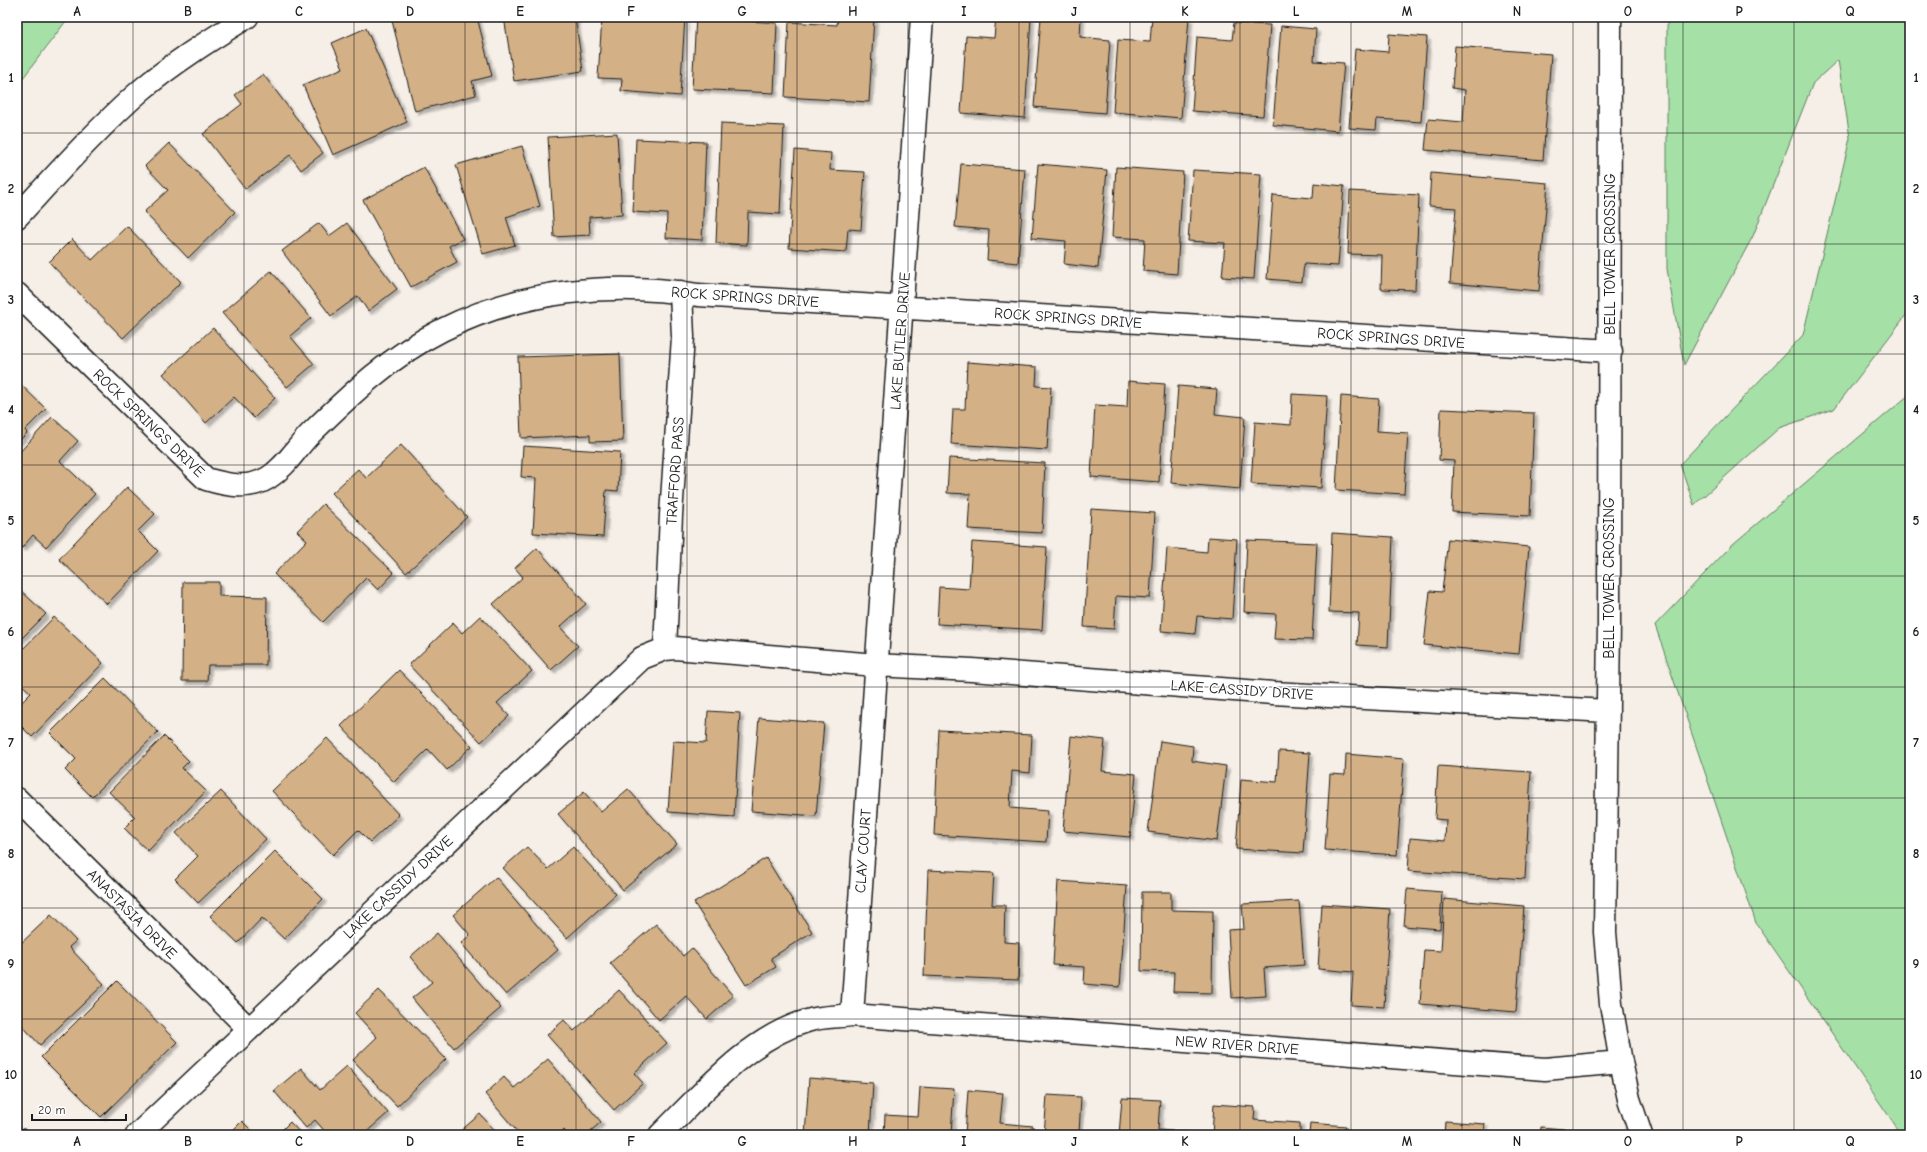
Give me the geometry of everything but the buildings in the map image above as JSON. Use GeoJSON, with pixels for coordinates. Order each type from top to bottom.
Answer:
{"type":"FeatureCollection","features":[{"type":"Feature","properties":{"kind":"street"},"geometry":{"type":"LineString","coordinates":[[17,217],[94,134],[141,90],[193,51],[247,17]]}},
{"type":"Feature","properties":{"kind":"street","name":"LAKE BUTLER DRIVE"},"geometry":{"type":"LineString","coordinates":[[876,665],[922,17]]}},
{"type":"Feature","properties":{"kind":"street","name":"BELL TOWER CROSSING"},"geometry":{"type":"LineString","coordinates":[[1610,17],[1610,351],[1605,932],[1611,1004],[1629,1099],[1640,1135]]}},
{"type":"Feature","properties":{"kind":"street","name":"ROCK SPRINGS DRIVE"},"geometry":{"type":"LineString","coordinates":[[17,294],[206,479],[226,485],[247,485],[266,479],[283,467],[306,438],[352,393],[402,354],[441,331],[468,319],[523,300],[581,290],[640,288],[698,295],[1610,351]]}},
{"type":"Feature","properties":{"kind":"street","name":"TRAFFORD PASS"},"geometry":{"type":"LineString","coordinates":[[665,649],[671,515],[684,337],[681,292]]}},
{"type":"Feature","properties":{"kind":"street"},"geometry":{"type":"LineString","coordinates":[[665,649],[675,648],[876,665]]}},
{"type":"Feature","properties":{"kind":"street","name":"LAKE CASSIDY DRIVE"},"geometry":{"type":"LineString","coordinates":[[137,1135],[248,1028],[642,658],[665,649]]}},
{"type":"Feature","properties":{"kind":"street","name":"LAKE CASSIDY DRIVE"},"geometry":{"type":"LineString","coordinates":[[876,665],[972,670],[1273,693],[1608,711]]}},
{"type":"Feature","properties":{"kind":"street","name":"CLAY COURT"},"geometry":{"type":"LineString","coordinates":[[852,1015],[876,665]]}},
{"type":"Feature","properties":{"kind":"street","name":"ANASTASIA DRIVE"},"geometry":{"type":"LineString","coordinates":[[17,799],[248,1028]]}},
{"type":"Feature","properties":{"kind":"street"},"geometry":{"type":"LineString","coordinates":[[660,1135],[749,1050],[777,1031],[808,1020],[852,1015]]}},
{"type":"Feature","properties":{"kind":"street","name":"NEW RIVER DRIVE"},"geometry":{"type":"LineString","coordinates":[[852,1015],[1545,1070],[1621,1062]]}},
{"type":"Feature","properties":{"kind":"green space"},"geometry":{"type":"Polygon","coordinates":[[[17,17],[69,17],[17,86],[17,17]]]}},
{"type":"Feature","properties":{"kind":"green space"},"geometry":{"type":"Polygon","coordinates":[[[1667,17],[1910,17],[1910,310],[1834,409],[1779,428],[1694,505],[1680,464],[1803,335],[1850,138],[1838,60],[1813,83],[1753,236],[1684,365],[1667,269],[1667,17]]]}},
{"type":"Feature","properties":{"kind":"green space"},"geometry":{"type":"Polygon","coordinates":[[[1910,394],[1910,1135],[1902,1135],[1756,923],[1655,625],[1733,544],[1910,394]]]}}]}
